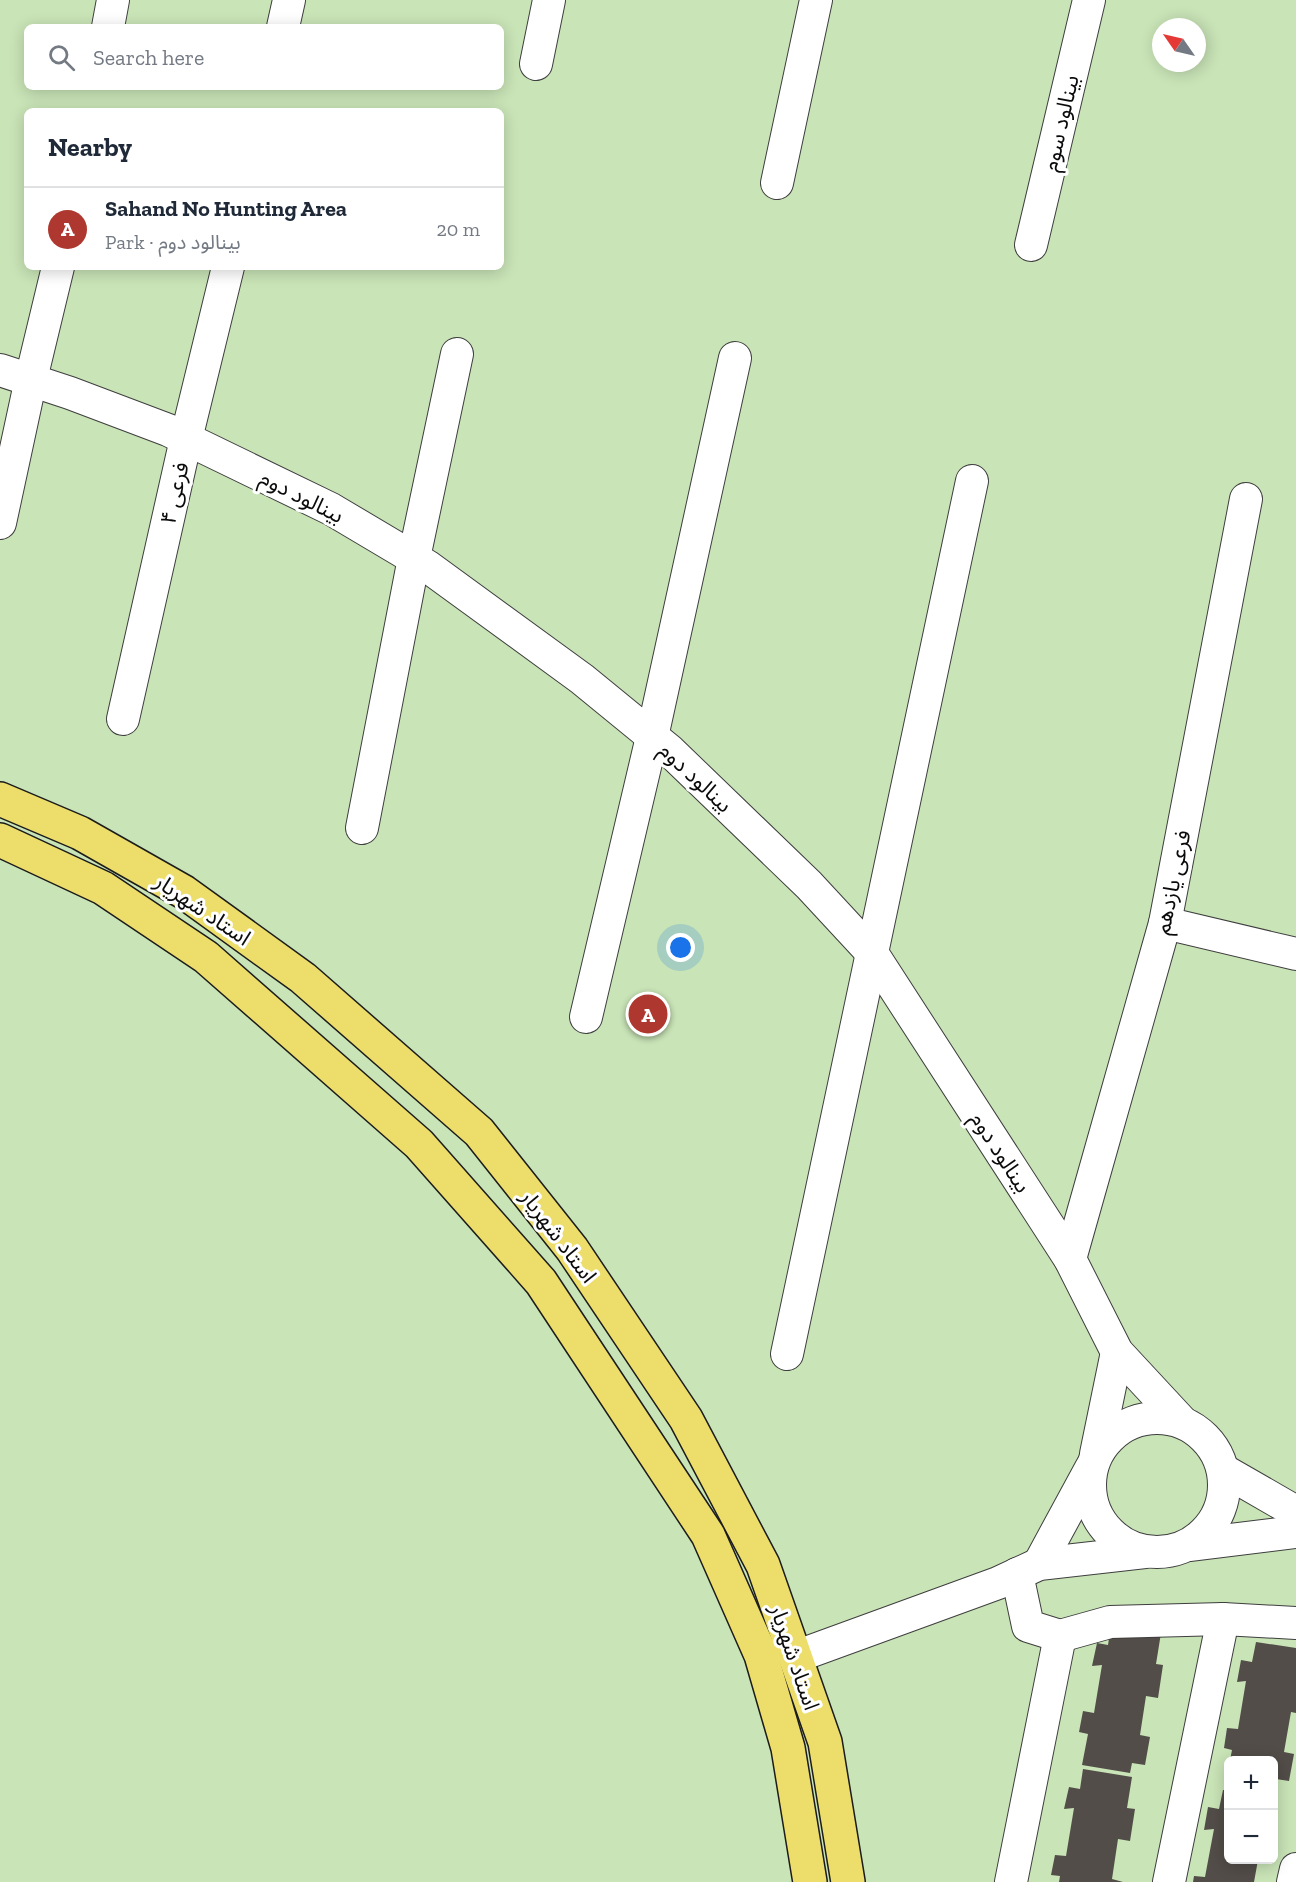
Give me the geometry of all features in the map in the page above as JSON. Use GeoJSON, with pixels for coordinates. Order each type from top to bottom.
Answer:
{"type":"FeatureCollection","features":[{"type":"Feature","properties":{"kind":"main road","name":"استاد شهریار"},"geometry":{"type":"LineString","coordinates":[[0,799],[80,833],[184,892],[303,978],[479,1132],[572,1249],[686,1419],[763,1565],[825,1742],[848,1882]]}},
{"type":"Feature","properties":{"kind":"main road","name":"استاد شهریار"},"geometry":{"type":"LineString","coordinates":[[0,840],[103,888],[206,957],[418,1144],[541,1282],[708,1535],[761,1655],[788,1748],[810,1882]]}},
{"type":"Feature","properties":{"kind":"street"},"geometry":{"type":"LineString","coordinates":[[109,24],[113,0]]}},
{"type":"Feature","properties":{"kind":"street"},"geometry":{"type":"LineString","coordinates":[[284,24],[289,0]]}},
{"type":"Feature","properties":{"kind":"street"},"geometry":{"type":"LineString","coordinates":[[536,64],[549,0]]}},
{"type":"Feature","properties":{"kind":"street"},"geometry":{"type":"LineString","coordinates":[[777,183],[816,0]]}},
{"type":"Feature","properties":{"kind":"street","name":"بینالود سوم"},"geometry":{"type":"LineString","coordinates":[[1031,245],[1089,0]]}},
{"type":"Feature","properties":{"kind":"street"},"geometry":{"type":"LineString","coordinates":[[0,522],[57,270]]}},
{"type":"Feature","properties":{"kind":"street","name":"فرعی ۴"},"geometry":{"type":"LineString","coordinates":[[123,719],[186,439],[227,270]]}},
{"type":"Feature","properties":{"kind":"street"},"geometry":{"type":"LineString","coordinates":[[362,828],[414,558],[457,354]]}},
{"type":"Feature","properties":{"kind":"street"},"geometry":{"type":"LineString","coordinates":[[586,1017],[652,737],[735,358]]}},
{"type":"Feature","properties":{"kind":"street","name":"بینالود دوم"},"geometry":{"type":"LineString","coordinates":[[0,370],[31,379],[168,430],[331,509],[414,558],[582,679],[670,752],[809,885],[872,953],[1070,1259],[1117,1352],[1182,1422]]}},
{"type":"Feature","properties":{"kind":"street"},"geometry":{"type":"LineString","coordinates":[[788,1354],[972,481]]}},
{"type":"Feature","properties":{"kind":"street","name":"فرعی یازدهم"},"geometry":{"type":"LineString","coordinates":[[1070,1259],[1165,923],[1246,499]]}},
{"type":"Feature","properties":{"kind":"street"},"geometry":{"type":"LineString","coordinates":[[1165,923],[1296,954]]}},
{"type":"Feature","properties":{"kind":"street"},"geometry":{"type":"LineString","coordinates":[[1117,1352],[1089,1489],[1095,1511],[1107,1530],[1125,1544],[1146,1552]]}},
{"type":"Feature","properties":{"kind":"street"},"geometry":{"type":"LineString","coordinates":[[1189,1545],[1206,1531],[1219,1513],[1225,1492],[1223,1470],[1215,1450],[1201,1433],[1182,1422],[1161,1417],[1139,1420],[1118,1430],[1102,1446],[1094,1463],[1028,1569],[1028,1626],[1060,1636],[1110,1622],[1223,1619],[1296,1623]]}},
{"type":"Feature","properties":{"kind":"street"},"geometry":{"type":"LineString","coordinates":[[1223,1470],[1296,1512]]}},
{"type":"Feature","properties":{"kind":"street"},"geometry":{"type":"LineString","coordinates":[[795,1657],[1028,1569],[1146,1552],[1168,1552],[1189,1545],[1296,1532]]}},
{"type":"Feature","properties":{"kind":"street"},"geometry":{"type":"LineString","coordinates":[[1169,1882],[1223,1619]]}},
{"type":"Feature","properties":{"kind":"street"},"geometry":{"type":"LineString","coordinates":[[1011,1882],[1060,1636]]}},
{"type":"Feature","properties":{"kind":"street"},"geometry":{"type":"LineString","coordinates":[[1293,1882],[1296,1869]]}},
{"type":"Feature","properties":{"kind":"green space"},"geometry":{"type":"Polygon","coordinates":[[[0,0],[1296,0],[1296,1882],[0,1882],[0,0]]]}},
{"type":"Feature","properties":{"kind":"building"},"geometry":{"type":"Polygon","coordinates":[[[1111,1625],[1161,1633],[1156,1664],[1163,1665],[1158,1698],[1146,1696],[1140,1735],[1150,1737],[1145,1765],[1132,1763],[1130,1773],[1082,1765],[1088,1734],[1079,1732],[1083,1711],[1094,1713],[1102,1665],[1092,1666],[1097,1643],[1108,1645],[1111,1625]]]}},
{"type":"Feature","properties":{"kind":"building"},"geometry":{"type":"Polygon","coordinates":[[[1256,1642],[1296,1648],[1296,1713],[1291,1712],[1284,1752],[1294,1754],[1289,1781],[1278,1779],[1278,1756],[1231,1756],[1232,1750],[1224,1748],[1227,1728],[1238,1729],[1246,1681],[1237,1682],[1241,1660],[1252,1662],[1256,1642]]]}},
{"type":"Feature","properties":{"kind":"building"},"geometry":{"type":"Polygon","coordinates":[[[1083,1769],[1132,1777],[1127,1808],[1135,1809],[1130,1841],[1118,1839],[1112,1879],[1123,1882],[1059,1882],[1060,1876],[1051,1875],[1055,1855],[1066,1856],[1074,1808],[1064,1809],[1069,1787],[1080,1789],[1083,1769]]]}},
{"type":"Feature","properties":{"kind":"building"},"geometry":{"type":"Polygon","coordinates":[[[1224,1790],[1224,1864],[1257,1864],[1254,1882],[1193,1882],[1194,1876],[1205,1877],[1214,1829],[1204,1830],[1208,1807],[1219,1809],[1224,1790]]]}},
{"type":"Feature","properties":{"kind":"place","name":"Sahand No Hunting Area"},"geometry":{"type":"Point","coordinates":[648,1014]}}]}
